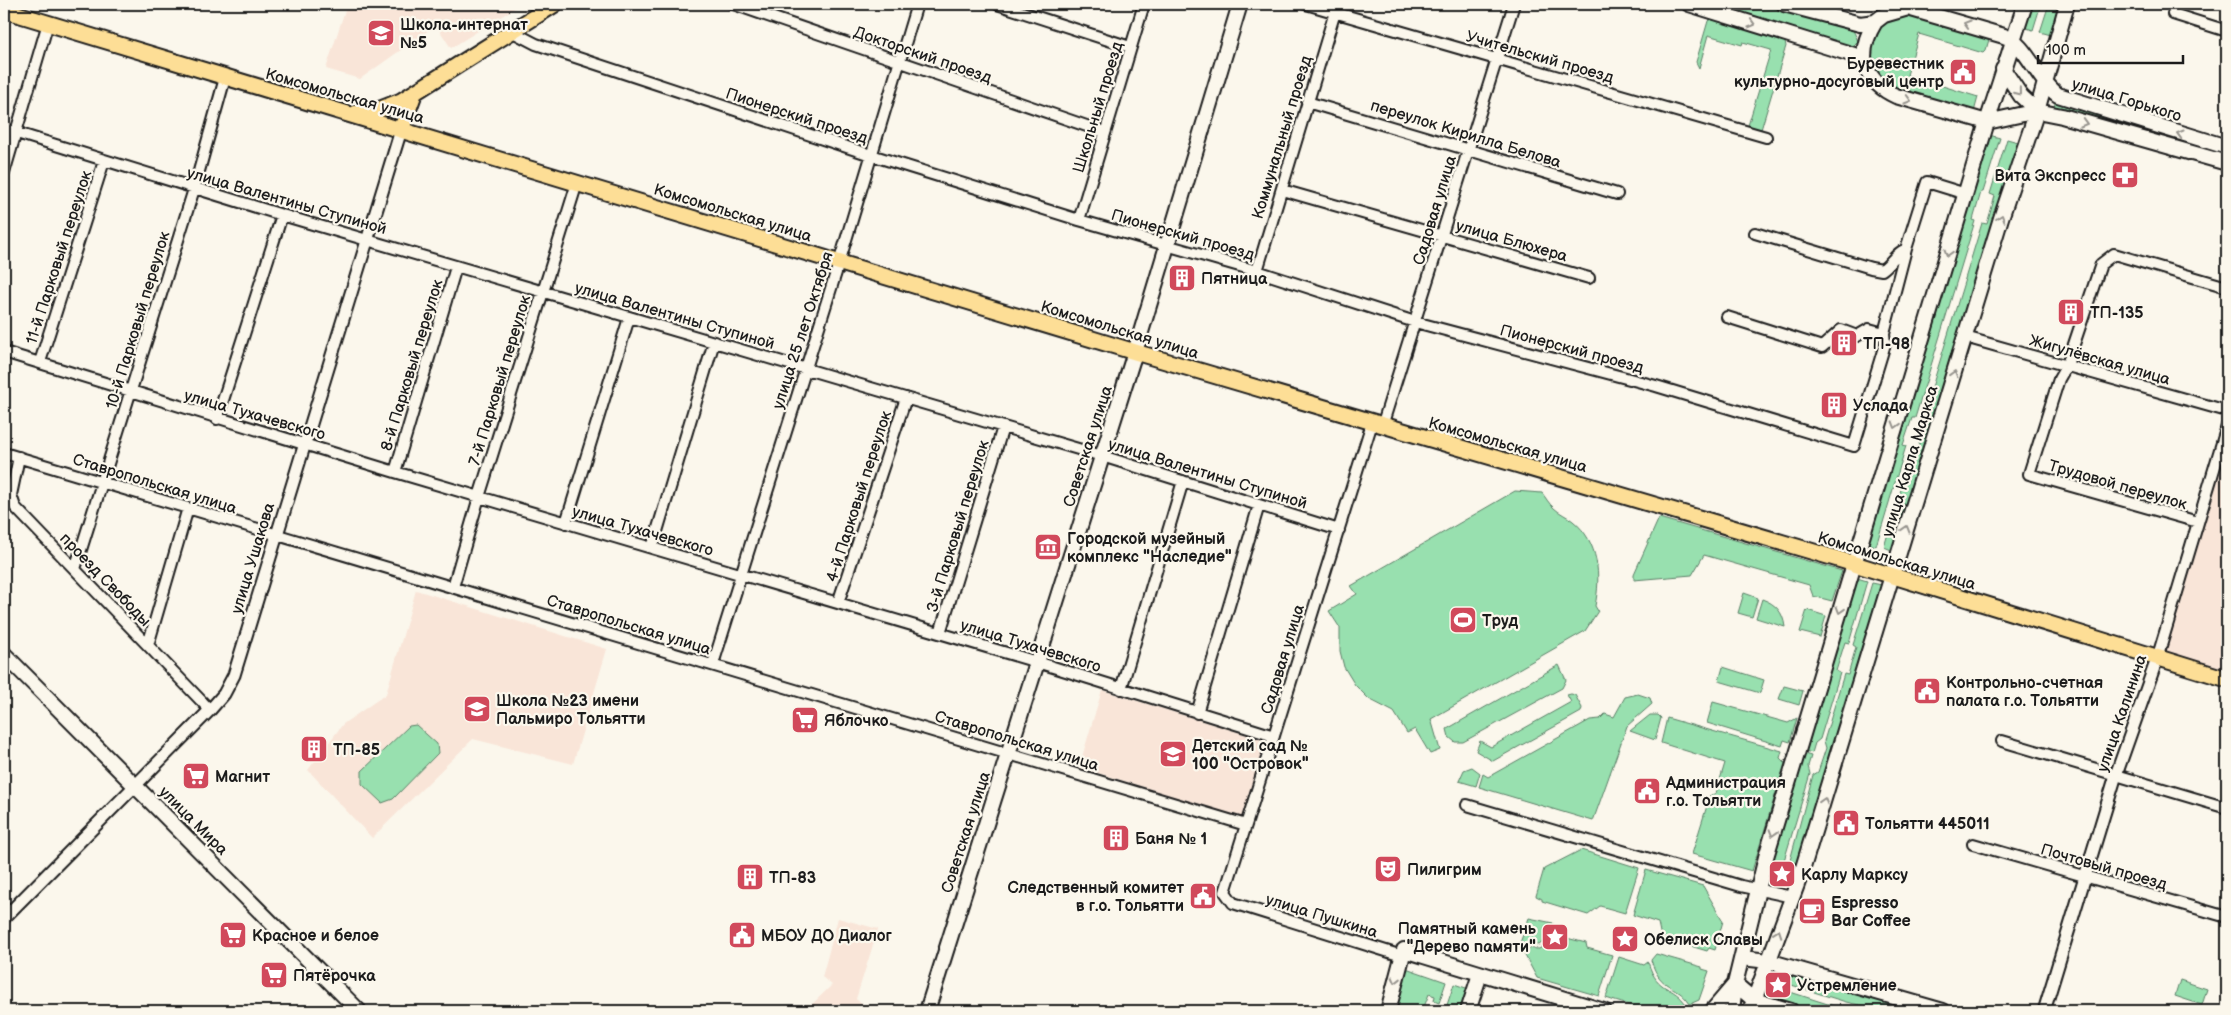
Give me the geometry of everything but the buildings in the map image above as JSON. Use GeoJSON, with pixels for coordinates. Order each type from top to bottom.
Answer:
{"type":"FeatureCollection","features":[{"type":"Feature","properties":{"kind":"main road"},"geometry":{"type":"LineString","coordinates":[[335,110],[373,112],[414,94],[511,30],[555,4]]}},
{"type":"Feature","properties":{"kind":"main road","name":"Советская улица"},"geometry":{"type":"LineString","coordinates":[[927,1011],[1135,352],[1240,4]]}},
{"type":"Feature","properties":{"kind":"main road","name":"улица Горького"},"geometry":{"type":"LineString","coordinates":[[1689,4],[1854,55],[1865,65],[1873,81],[1882,90],[1896,96],[1987,122],[2037,111],[2062,116],[2227,163]]}},
{"type":"Feature","properties":{"kind":"main road"},"geometry":{"type":"LineString","coordinates":[[1784,4],[1860,24],[1875,22],[1890,13],[1908,8],[2014,39]]}},
{"type":"Feature","properties":{"kind":"main road","name":"улица Карла Маркса"},"geometry":{"type":"LineString","coordinates":[[1732,1011],[1735,984],[1766,857],[1987,122],[2025,4]]}},
{"type":"Feature","properties":{"kind":"main road","name":"улица Карла Маркса"},"geometry":{"type":"LineString","coordinates":[[1752,1006],[1802,871],[1965,337],[2037,111],[2066,4]]}},
{"type":"Feature","properties":{"kind":"main road","name":"Комсомольская улица"},"geometry":{"type":"LineString","coordinates":[[4,10],[1135,352],[1854,564],[2227,679]]}},
{"type":"Feature","properties":{"kind":"main road"},"geometry":{"type":"LineString","coordinates":[[1865,65],[1864,58],[1869,32],[1875,22]]}},
{"type":"Feature","properties":{"kind":"main road","name":"улица Горького"},"geometry":{"type":"LineString","coordinates":[[2014,39],[2044,84],[2067,100],[2227,147]]}},
{"type":"Feature","properties":{"kind":"main road"},"geometry":{"type":"LineString","coordinates":[[2004,69],[2021,96],[2037,111]]}},
{"type":"Feature","properties":{"kind":"main road"},"geometry":{"type":"LineString","coordinates":[[401,130],[414,94]]}},
{"type":"Feature","properties":{"kind":"main road","name":"улица Мира"},"geometry":{"type":"LineString","coordinates":[[4,654],[359,1011]]}},
{"type":"Feature","properties":{"kind":"main road"},"geometry":{"type":"LineString","coordinates":[[1388,1011],[1403,953],[1604,1011]]}},
{"type":"Feature","properties":{"kind":"main road"},"geometry":{"type":"LineString","coordinates":[[1742,958],[1768,961],[1943,1011]]}},
{"type":"Feature","properties":{"kind":"main road"},"geometry":{"type":"LineString","coordinates":[[1468,1011],[1480,974]]}},
{"type":"Feature","properties":{"kind":"main road"},"geometry":{"type":"LineString","coordinates":[[1712,1011],[1735,984],[1752,1006],[1791,1011]]}},
{"type":"Feature","properties":{"kind":"street","name":"Докторский проезд"},"geometry":{"type":"LineString","coordinates":[[733,4],[1104,132]]}},
{"type":"Feature","properties":{"kind":"street","name":"улица 25 лет Октября"},"geometry":{"type":"LineString","coordinates":[[713,664],[804,369],[839,263],[917,4]]}},
{"type":"Feature","properties":{"kind":"street"},"geometry":{"type":"LineString","coordinates":[[997,4],[1130,47]]}},
{"type":"Feature","properties":{"kind":"street","name":"Школьный проезд"},"geometry":{"type":"LineString","coordinates":[[1079,220],[1144,4]]}},
{"type":"Feature","properties":{"kind":"street","name":"Учительский проезд"},"geometry":{"type":"LineString","coordinates":[[1306,4],[1766,138]]}},
{"type":"Feature","properties":{"kind":"street","name":"Садовая улица"},"geometry":{"type":"LineString","coordinates":[[1233,903],[1225,892],[1339,530],[1415,322],[1514,4]]}},
{"type":"Feature","properties":{"kind":"street"},"geometry":{"type":"LineString","coordinates":[[2176,4],[2173,14],[2227,32]]}},
{"type":"Feature","properties":{"kind":"street","name":"Коммунальный проезд"},"geometry":{"type":"LineString","coordinates":[[1257,271],[1335,12]]}},
{"type":"Feature","properties":{"kind":"street"},"geometry":{"type":"LineString","coordinates":[[4,173],[48,23]]}},
{"type":"Feature","properties":{"kind":"street","name":"Пионерский проезд"},"geometry":{"type":"LineString","coordinates":[[511,30],[536,44],[871,155],[1079,220],[1257,271],[1415,322],[1656,386],[1854,446],[1885,344],[1884,334]]}},
{"type":"Feature","properties":{"kind":"street","name":"10-й Парковый переулок"},"geometry":{"type":"LineString","coordinates":[[75,569],[194,189],[225,78]]}},
{"type":"Feature","properties":{"kind":"street","name":"переулок Кирилла Белова"},"geometry":{"type":"LineString","coordinates":[[1307,102],[1617,194]]}},
{"type":"Feature","properties":{"kind":"street","name":"улица Валентины Ступиной"},"geometry":{"type":"LineString","coordinates":[[4,129],[194,189],[1102,456],[1339,530]]}},
{"type":"Feature","properties":{"kind":"street","name":"улица Ушакова"},"geometry":{"type":"LineString","coordinates":[[4,918],[210,710],[224,694],[234,675],[401,130]]}},
{"type":"Feature","properties":{"kind":"street","name":"11-й Парковый переулок"},"geometry":{"type":"LineString","coordinates":[[40,362],[104,161]]}},
{"type":"Feature","properties":{"kind":"street"},"geometry":{"type":"LineString","coordinates":[[1727,317],[1822,347],[1840,330],[1857,336],[1869,330],[1884,334],[1906,250],[1927,182],[1966,194]]}},
{"type":"Feature","properties":{"kind":"street","name":"7-й Парковый переулок"},"geometry":{"type":"LineString","coordinates":[[453,587],[479,497],[577,183]]}},
{"type":"Feature","properties":{"kind":"street","name":"улица Блюхера"},"geometry":{"type":"LineString","coordinates":[[1282,190],[1589,278]]}},
{"type":"Feature","properties":{"kind":"street"},"geometry":{"type":"LineString","coordinates":[[217,419],[282,215]]}},
{"type":"Feature","properties":{"kind":"street"},"geometry":{"type":"LineString","coordinates":[[1755,233],[1882,270],[1897,253],[1906,250]]}},
{"type":"Feature","properties":{"kind":"street"},"geometry":{"type":"LineString","coordinates":[[2067,365],[2101,264],[2114,254],[2227,287]]}},
{"type":"Feature","properties":{"kind":"street","name":"8-й Парковый переулок"},"geometry":{"type":"LineString","coordinates":[[395,472],[456,267]]}},
{"type":"Feature","properties":{"kind":"street"},"geometry":{"type":"LineString","coordinates":[[566,523],[629,318]]}},
{"type":"Feature","properties":{"kind":"street","name":"Жигулёвская улица"},"geometry":{"type":"LineString","coordinates":[[1965,337],[2227,411]]}},
{"type":"Feature","properties":{"kind":"street"},"geometry":{"type":"LineString","coordinates":[[652,548],[714,342]]}},
{"type":"Feature","properties":{"kind":"street","name":"улица Тухачевского"},"geometry":{"type":"LineString","coordinates":[[4,352],[217,419],[1037,662],[1274,736]]}},
{"type":"Feature","properties":{"kind":"street","name":"Трудовой переулок"},"geometry":{"type":"LineString","coordinates":[[2067,365],[2059,379],[2030,474],[2198,522]]}},
{"type":"Feature","properties":{"kind":"street","name":"4-й Парковый переулок"},"geometry":{"type":"LineString","coordinates":[[838,603],[906,398]]}},
{"type":"Feature","properties":{"kind":"street","name":"улица Калинина"},"geometry":{"type":"LineString","coordinates":[[2044,1011],[2116,775],[2158,659],[2227,426]]}},
{"type":"Feature","properties":{"kind":"street","name":"3-й Парковый переулок"},"geometry":{"type":"LineString","coordinates":[[940,633],[1003,427]]}},
{"type":"Feature","properties":{"kind":"street","name":"Ставропольская улица"},"geometry":{"type":"LineString","coordinates":[[4,452],[102,483],[1009,752],[1246,825]]}},
{"type":"Feature","properties":{"kind":"street","name":"проезд Свободы"},"geometry":{"type":"LineString","coordinates":[[19,457],[11,495],[15,507],[210,710]]}},
{"type":"Feature","properties":{"kind":"street"},"geometry":{"type":"LineString","coordinates":[[1121,689],[1184,481]]}},
{"type":"Feature","properties":{"kind":"street"},"geometry":{"type":"LineString","coordinates":[[1197,713],[1259,505]]}},
{"type":"Feature","properties":{"kind":"street"},"geometry":{"type":"LineString","coordinates":[[148,645],[188,508]]}},
{"type":"Feature","properties":{"kind":"street"},"geometry":{"type":"LineString","coordinates":[[2002,741],[2227,808]]}},
{"type":"Feature","properties":{"kind":"street"},"geometry":{"type":"LineString","coordinates":[[1467,805],[1676,868],[1792,897]]}},
{"type":"Feature","properties":{"kind":"street","name":"Почтовый проезд"},"geometry":{"type":"LineString","coordinates":[[1973,844],[2227,916]]}},
{"type":"Feature","properties":{"kind":"street","name":"улица Пушкина"},"geometry":{"type":"LineString","coordinates":[[1233,903],[1403,953]]}},
{"type":"Feature","properties":{"kind":"shaded area","name":"Школа-интернат №5"},"geometry":{"type":"Polygon","coordinates":[[[347,4],[521,4],[451,48],[436,25],[360,79],[326,69],[347,4]]]}},
{"type":"Feature","properties":{"kind":"shaded area"},"geometry":{"type":"Polygon","coordinates":[[[2227,435],[2227,676],[2161,657],[2227,435]]]}},
{"type":"Feature","properties":{"kind":"shaded area","name":"Школа №23 имени Пальмиро Тольятти"},"geometry":{"type":"Polygon","coordinates":[[[416,590],[607,649],[573,764],[473,739],[372,838],[308,770],[343,724],[386,694],[416,590]]]}},
{"type":"Feature","properties":{"kind":"shaded area","name":"Детский сад № 100 \"Островок\""},"geometry":{"type":"Polygon","coordinates":[[[1102,690],[1267,741],[1243,818],[1079,767],[1102,690]]]}},
{"type":"Feature","properties":{"kind":"shaded area"},"geometry":{"type":"Polygon","coordinates":[[[838,918],[878,929],[856,999],[869,1011],[805,1011],[832,985],[822,977],[838,918]]]}},
{"type":"Feature","properties":{"kind":"green space"},"geometry":{"type":"Polygon","coordinates":[[[1709,4],[1761,4],[1853,30],[1858,41],[1853,46],[1848,47],[1709,4]]]}},
{"type":"Feature","properties":{"kind":"green space"},"geometry":{"type":"Polygon","coordinates":[[[2030,4],[2041,4],[2033,30],[2023,27],[2030,4]]]}},
{"type":"Feature","properties":{"kind":"green space"},"geometry":{"type":"Polygon","coordinates":[[[2049,4],[2061,4],[2051,35],[2040,32],[2049,4]]]}},
{"type":"Feature","properties":{"kind":"green space"},"geometry":{"type":"Polygon","coordinates":[[[1905,14],[1990,36],[1986,50],[1983,53],[1919,34],[1907,75],[1978,97],[1974,112],[1900,91],[1885,84],[1877,75],[1872,65],[1870,48],[1877,31],[1884,24],[1905,14]]]}},
{"type":"Feature","properties":{"kind":"green space"},"geometry":{"type":"Polygon","coordinates":[[[1713,17],[1784,39],[1786,46],[1760,133],[1747,129],[1771,50],[1743,42],[1742,45],[1708,35],[1699,68],[1696,62],[1708,21],[1713,17]]]}},
{"type":"Feature","properties":{"kind":"green space"},"geometry":{"type":"Polygon","coordinates":[[[2055,103],[2227,153],[2227,160],[2054,109],[2055,103]]]}},
{"type":"Feature","properties":{"kind":"green space"},"geometry":{"type":"Polygon","coordinates":[[[1989,135],[2000,138],[1983,192],[1981,192],[1973,220],[1975,221],[1915,418],[1912,418],[1903,445],[1906,446],[1876,546],[1865,543],[1989,135]]]}},
{"type":"Feature","properties":{"kind":"green space"},"geometry":{"type":"Polygon","coordinates":[[[2007,139],[2018,142],[1894,551],[1884,547],[1913,449],[1917,450],[1926,422],[1922,420],[1982,223],[1987,224],[1995,196],[1990,194],[2007,139]]]}},
{"type":"Feature","properties":{"kind":"green space","name":"Труд"},"geometry":{"type":"Polygon","coordinates":[[[1515,491],[1542,493],[1552,506],[1582,529],[1593,549],[1596,560],[1598,583],[1595,606],[1598,611],[1585,631],[1431,719],[1440,750],[1430,754],[1415,729],[1407,733],[1394,712],[1369,699],[1355,685],[1344,667],[1340,651],[1340,628],[1329,611],[1357,594],[1351,586],[1515,491]]]}},
{"type":"Feature","properties":{"kind":"green space"},"geometry":{"type":"Polygon","coordinates":[[[1659,518],[1842,571],[1832,601],[1813,596],[1809,585],[1704,555],[1692,575],[1634,580],[1634,574],[1659,518]]]}},
{"type":"Feature","properties":{"kind":"green space"},"geometry":{"type":"Polygon","coordinates":[[[1857,578],[1867,581],[1849,643],[1845,642],[1836,671],[1840,673],[1820,739],[1815,743],[1812,753],[1805,751],[1857,578]]]}},
{"type":"Feature","properties":{"kind":"green space"},"geometry":{"type":"Polygon","coordinates":[[[1872,583],[1882,585],[1793,878],[1788,868],[1813,775],[1818,772],[1826,748],[1824,741],[1844,674],[1848,675],[1856,647],[1853,645],[1872,583]]]}},
{"type":"Feature","properties":{"kind":"green space"},"geometry":{"type":"Polygon","coordinates":[[[1744,593],[1758,598],[1752,617],[1738,613],[1744,593]]]}},
{"type":"Feature","properties":{"kind":"green space"},"geometry":{"type":"Polygon","coordinates":[[[1762,599],[1778,609],[1783,617],[1785,627],[1756,618],[1762,599]]]}},
{"type":"Feature","properties":{"kind":"green space"},"geometry":{"type":"Polygon","coordinates":[[[1807,610],[1826,616],[1820,637],[1800,632],[1807,610]]]}},
{"type":"Feature","properties":{"kind":"green space"},"geometry":{"type":"Polygon","coordinates":[[[1559,665],[1566,680],[1562,688],[1463,742],[1455,742],[1449,737],[1447,729],[1559,665]]]}},
{"type":"Feature","properties":{"kind":"green space"},"geometry":{"type":"Polygon","coordinates":[[[1723,667],[1764,680],[1760,693],[1719,681],[1723,667]]]}},
{"type":"Feature","properties":{"kind":"green space"},"geometry":{"type":"Polygon","coordinates":[[[1784,686],[1803,691],[1799,705],[1779,699],[1784,686]]]}},
{"type":"Feature","properties":{"kind":"green space"},"geometry":{"type":"Polygon","coordinates":[[[1638,694],[1650,698],[1652,704],[1627,726],[1593,821],[1479,787],[1483,774],[1488,777],[1590,720],[1600,719],[1605,714],[1614,717],[1625,697],[1638,694]]]}},
{"type":"Feature","properties":{"kind":"green space"},"geometry":{"type":"Polygon","coordinates":[[[1567,695],[1575,695],[1582,708],[1581,712],[1493,761],[1476,751],[1480,741],[1491,747],[1571,702],[1567,695]]]}},
{"type":"Feature","properties":{"kind":"green space"},"geometry":{"type":"Polygon","coordinates":[[[1713,702],[1788,723],[1797,718],[1790,742],[1784,740],[1782,746],[1707,723],[1713,702]]]}},
{"type":"Feature","properties":{"kind":"green space"},"geometry":{"type":"Polygon","coordinates":[[[1650,715],[1658,715],[1661,718],[1655,740],[1630,731],[1650,715]]]}},
{"type":"Feature","properties":{"kind":"green space"},"geometry":{"type":"Polygon","coordinates":[[[1667,718],[1782,751],[1780,758],[1785,763],[1752,871],[1692,854],[1710,796],[1716,793],[1725,763],[1661,743],[1667,718]]]}},
{"type":"Feature","properties":{"kind":"green space"},"geometry":{"type":"Polygon","coordinates":[[[416,725],[437,744],[438,753],[393,799],[382,803],[362,784],[362,771],[409,726],[416,725]]]}},
{"type":"Feature","properties":{"kind":"green space"},"geometry":{"type":"Polygon","coordinates":[[[1804,754],[1811,756],[1808,766],[1810,774],[1783,864],[1773,869],[1773,855],[1804,754]]]}},
{"type":"Feature","properties":{"kind":"green space"},"geometry":{"type":"Polygon","coordinates":[[[1472,767],[1480,773],[1476,786],[1459,781],[1464,770],[1472,767]]]}},
{"type":"Feature","properties":{"kind":"green space"},"geometry":{"type":"Polygon","coordinates":[[[1581,850],[1639,868],[1625,913],[1600,906],[1588,915],[1542,901],[1542,899],[1536,896],[1544,869],[1581,850]]]}},
{"type":"Feature","properties":{"kind":"green space"},"geometry":{"type":"Polygon","coordinates":[[[1646,870],[1703,886],[1723,921],[1715,950],[1709,948],[1707,951],[1661,937],[1658,923],[1633,915],[1646,870]]]}},
{"type":"Feature","properties":{"kind":"green space"},"geometry":{"type":"Polygon","coordinates":[[[1529,918],[1553,923],[1547,939],[1539,945],[1520,943],[1529,918]]]}},
{"type":"Feature","properties":{"kind":"green space"},"geometry":{"type":"Polygon","coordinates":[[[1559,936],[1586,943],[1587,948],[1612,955],[1599,996],[1537,978],[1521,948],[1539,949],[1559,936]]]}},
{"type":"Feature","properties":{"kind":"green space"},"geometry":{"type":"Polygon","coordinates":[[[1656,954],[1702,967],[1702,969],[1709,971],[1699,1000],[1690,1004],[1679,992],[1659,977],[1651,960],[1656,954]]]}},
{"type":"Feature","properties":{"kind":"green space"},"geometry":{"type":"Polygon","coordinates":[[[1619,957],[1644,965],[1648,962],[1656,980],[1682,999],[1687,1006],[1677,1009],[1657,1010],[1637,1007],[1606,998],[1619,957]]]}},
{"type":"Feature","properties":{"kind":"green space"},"geometry":{"type":"Polygon","coordinates":[[[1403,967],[1446,982],[1439,1003],[1434,1001],[1435,996],[1429,994],[1424,1007],[1431,1010],[1433,1005],[1438,1007],[1437,1011],[1393,1011],[1403,967]]]}},
{"type":"Feature","properties":{"kind":"green space"},"geometry":{"type":"Polygon","coordinates":[[[1783,971],[1923,1011],[1885,1011],[1846,1002],[1785,983],[1781,978],[1783,971]]]}},
{"type":"Feature","properties":{"kind":"green space"},"geometry":{"type":"Polygon","coordinates":[[[2180,980],[2207,989],[2202,1005],[2175,996],[2180,980]]]}},
{"type":"Feature","properties":{"kind":"green space"},"geometry":{"type":"Polygon","coordinates":[[[1454,984],[1469,989],[1462,1011],[1445,1011],[1454,984]]]}},
{"type":"Feature","properties":{"kind":"green space"},"geometry":{"type":"Polygon","coordinates":[[[1784,990],[1837,1007],[1841,1011],[1813,1011],[1774,999],[1776,991],[1784,990]]]}},
{"type":"Feature","properties":{"kind":"place","name":"Школа-интернат №5"},"geometry":{"type":"Point","coordinates":[381,33]}},
{"type":"Feature","properties":{"kind":"place","name":"Буревестник культурно-досуговый центр"},"geometry":{"type":"Point","coordinates":[1963,72]}},
{"type":"Feature","properties":{"kind":"place","name":"Вита Экспресс"},"geometry":{"type":"Point","coordinates":[2125,175]}},
{"type":"Feature","properties":{"kind":"place","name":"Пятница"},"geometry":{"type":"Point","coordinates":[1182,278]}},
{"type":"Feature","properties":{"kind":"place","name":"ТП-135"},"geometry":{"type":"Point","coordinates":[2071,312]}},
{"type":"Feature","properties":{"kind":"place","name":"ТП-98"},"geometry":{"type":"Point","coordinates":[1844,343]}},
{"type":"Feature","properties":{"kind":"place","name":"Услада"},"geometry":{"type":"Point","coordinates":[1834,405]}},
{"type":"Feature","properties":{"kind":"place","name":"Городской музейный комплекс \"Наследие\""},"geometry":{"type":"Point","coordinates":[1048,547]}},
{"type":"Feature","properties":{"kind":"place","name":"Труд"},"geometry":{"type":"Point","coordinates":[1463,620]}},
{"type":"Feature","properties":{"kind":"place","name":"Контрольно-счетная палата г.о. Тольятти"},"geometry":{"type":"Point","coordinates":[1927,691]}},
{"type":"Feature","properties":{"kind":"place","name":"Школа №23 имени Пальмиро Тольятти"},"geometry":{"type":"Point","coordinates":[477,709]}},
{"type":"Feature","properties":{"kind":"place","name":"Яблочко"},"geometry":{"type":"Point","coordinates":[805,720]}},
{"type":"Feature","properties":{"kind":"place","name":"ТП-85"},"geometry":{"type":"Point","coordinates":[314,749]}},
{"type":"Feature","properties":{"kind":"place","name":"Детский сад № 100 \"Островок\""},"geometry":{"type":"Point","coordinates":[1173,754]}},
{"type":"Feature","properties":{"kind":"place","name":"Магнит"},"geometry":{"type":"Point","coordinates":[196,776]}},
{"type":"Feature","properties":{"kind":"place","name":"Администрация г.о. Тольятти"},"geometry":{"type":"Point","coordinates":[1647,791]}},
{"type":"Feature","properties":{"kind":"place","name":"Тольятти 445011"},"geometry":{"type":"Point","coordinates":[1846,823]}},
{"type":"Feature","properties":{"kind":"place","name":"Баня № 1"},"geometry":{"type":"Point","coordinates":[1116,838]}},
{"type":"Feature","properties":{"kind":"place","name":"Пилигрим"},"geometry":{"type":"Point","coordinates":[1388,869]}},
{"type":"Feature","properties":{"kind":"place","name":"Карлу Марксу"},"geometry":{"type":"Point","coordinates":[1782,874]}},
{"type":"Feature","properties":{"kind":"place","name":"ТП-83"},"geometry":{"type":"Point","coordinates":[750,877]}},
{"type":"Feature","properties":{"kind":"place","name":"Следственный комитет в г.о. Тольятти"},"geometry":{"type":"Point","coordinates":[1203,896]}},
{"type":"Feature","properties":{"kind":"place","name":"Espresso Bar Coffee"},"geometry":{"type":"Point","coordinates":[1812,911]}},
{"type":"Feature","properties":{"kind":"place","name":"Красное и белое"},"geometry":{"type":"Point","coordinates":[233,935]}},
{"type":"Feature","properties":{"kind":"place","name":"МБОУ ДО Диалог"},"geometry":{"type":"Point","coordinates":[742,935]}},
{"type":"Feature","properties":{"kind":"place","name":"Памятный камень \"Дерево памяти\""},"geometry":{"type":"Point","coordinates":[1555,937]}},
{"type":"Feature","properties":{"kind":"place","name":"Обелиск Славы"},"geometry":{"type":"Point","coordinates":[1625,939]}},
{"type":"Feature","properties":{"kind":"place","name":"Пятёрочка"},"geometry":{"type":"Point","coordinates":[274,975]}},
{"type":"Feature","properties":{"kind":"place","name":"Устремление"},"geometry":{"type":"Point","coordinates":[1778,985]}}]}
